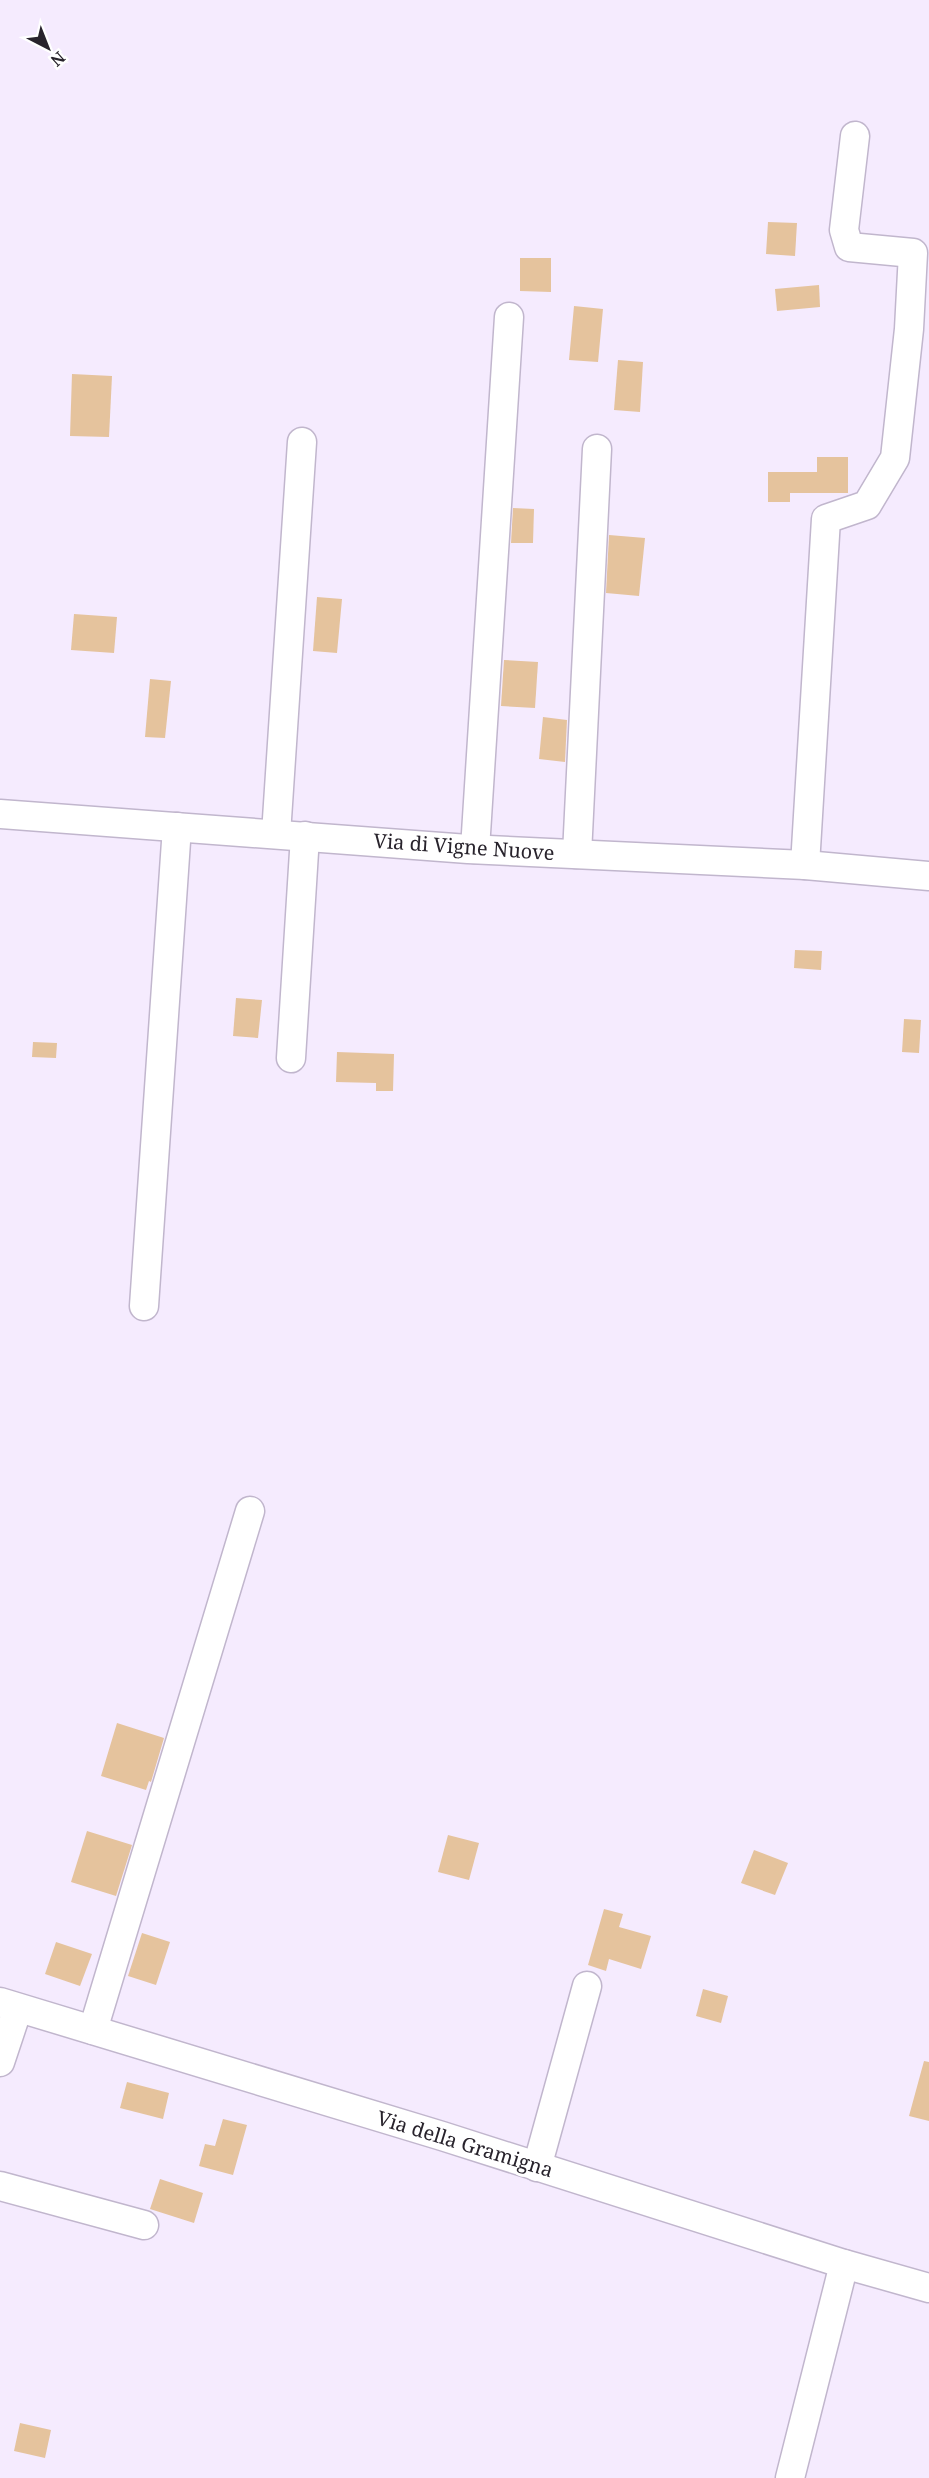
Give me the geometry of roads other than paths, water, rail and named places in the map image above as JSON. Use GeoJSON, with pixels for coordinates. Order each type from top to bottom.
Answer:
{"type":"FeatureCollection","features":[{"type":"Feature","properties":{"kind":"street"},"geometry":{"type":"LineString","coordinates":[[805,865],[826,519],[867,505],[896,459],[909,329],[913,254],[849,247],[844,230],[855,136]]}},
{"type":"Feature","properties":{"kind":"street"},"geometry":{"type":"LineString","coordinates":[[475,849],[509,317]]}},
{"type":"Feature","properties":{"kind":"street"},"geometry":{"type":"LineString","coordinates":[[276,834],[302,442]]}},
{"type":"Feature","properties":{"kind":"street"},"geometry":{"type":"LineString","coordinates":[[577,854],[597,449]]}},
{"type":"Feature","properties":{"kind":"street","name":"Via di Vigne Nuove"},"geometry":{"type":"LineString","coordinates":[[0,814],[475,849],[805,865],[929,876]]}},
{"type":"Feature","properties":{"kind":"street"},"geometry":{"type":"LineString","coordinates":[[144,1306],[177,827]]}},
{"type":"Feature","properties":{"kind":"street"},"geometry":{"type":"LineString","coordinates":[[291,1058],[305,836]]}},
{"type":"Feature","properties":{"kind":"street"},"geometry":{"type":"LineString","coordinates":[[93,2030],[250,1511]]}},
{"type":"Feature","properties":{"kind":"street"},"geometry":{"type":"LineString","coordinates":[[537,2166],[588,1986]]}},
{"type":"Feature","properties":{"kind":"street"},"geometry":{"type":"LineString","coordinates":[[0,2062],[9,2005]]}},
{"type":"Feature","properties":{"kind":"street","name":"Via della Gramigna"},"geometry":{"type":"LineString","coordinates":[[9,2005],[537,2166],[844,2264],[929,2288]]}},
{"type":"Feature","properties":{"kind":"street"},"geometry":{"type":"LineString","coordinates":[[0,2186],[144,2225]]}},
{"type":"Feature","properties":{"kind":"street"},"geometry":{"type":"LineString","coordinates":[[790,2478],[844,2264]]}}]}
